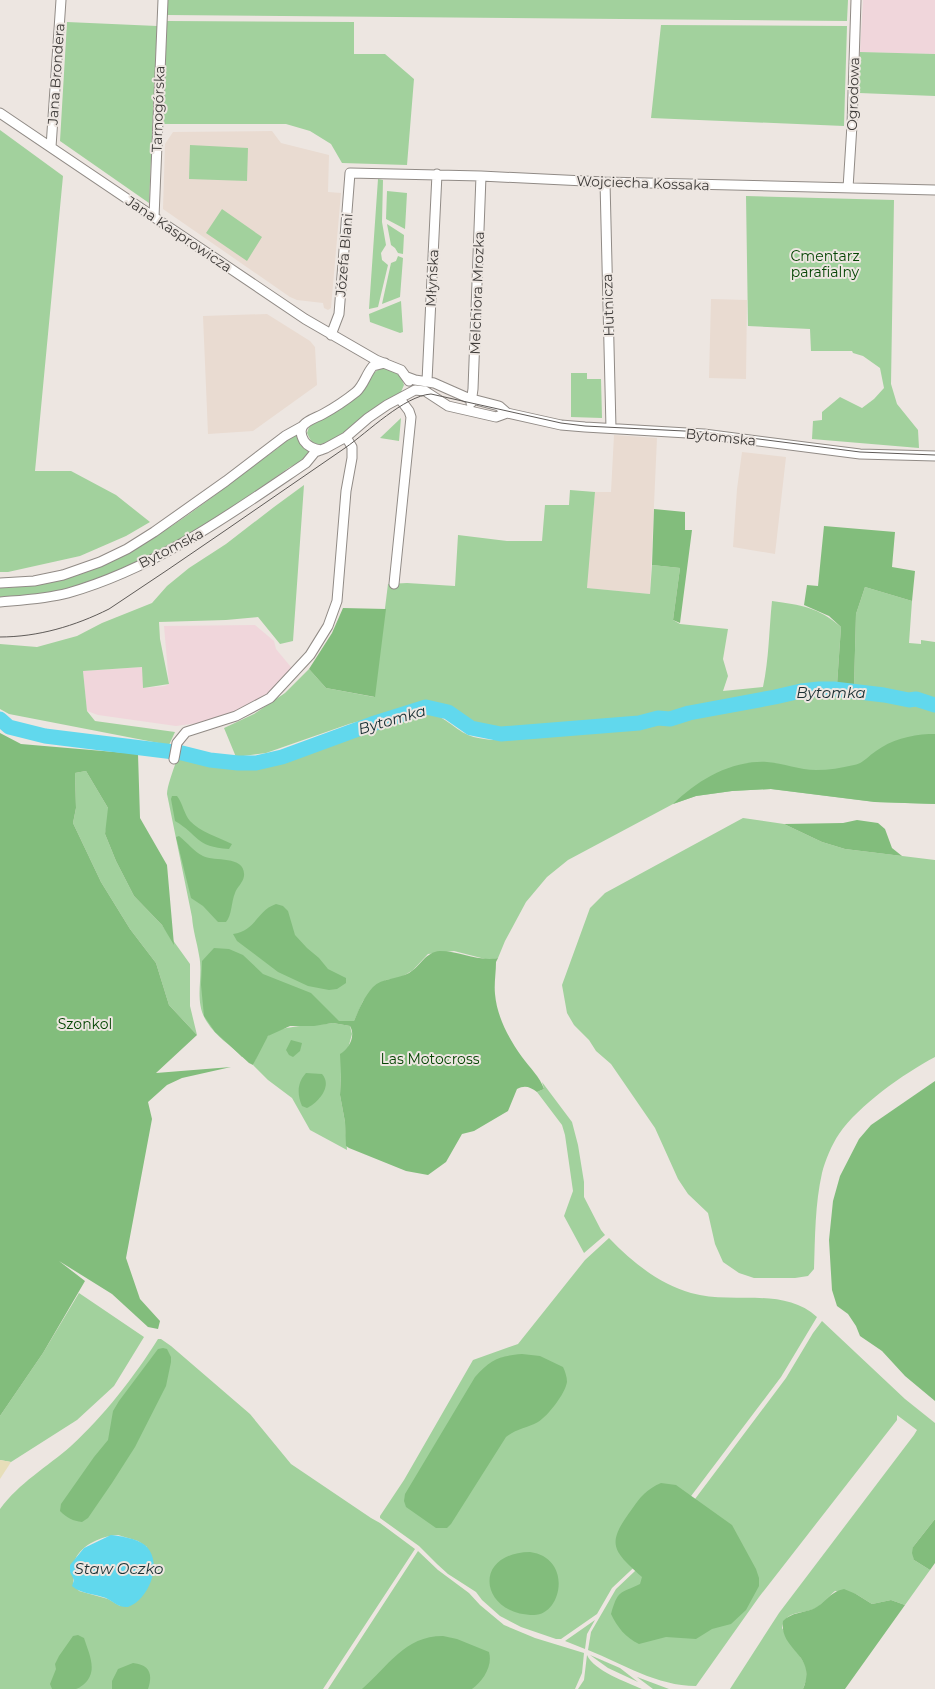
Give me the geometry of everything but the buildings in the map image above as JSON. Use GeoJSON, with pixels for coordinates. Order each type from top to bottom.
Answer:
{"type":"FeatureCollection","features":[{"type":"Feature","properties":{"kind":"street","name":"Jana Brondera"},"geometry":{"type":"LineString","coordinates":[[51,147],[61,0]]}},
{"type":"Feature","properties":{"kind":"street","name":"Tarnogórska"},"geometry":{"type":"LineString","coordinates":[[154,217],[162,0]]}},
{"type":"Feature","properties":{"kind":"street","name":"Ogrodowa"},"geometry":{"type":"LineString","coordinates":[[848,188],[856,0]]}},
{"type":"Feature","properties":{"kind":"street","name":"Jana Kasprowicza"},"geometry":{"type":"LineString","coordinates":[[0,113],[331,335],[401,370],[407,376]]}},
{"type":"Feature","properties":{"kind":"street","name":"Wojciecha Kossaka"},"geometry":{"type":"LineString","coordinates":[[350,173],[437,174],[605,182],[935,190]]}},
{"type":"Feature","properties":{"kind":"street","name":"Józefa Blani"},"geometry":{"type":"LineString","coordinates":[[331,335],[339,314],[350,173]]}},
{"type":"Feature","properties":{"kind":"street","name":"Młyńska"},"geometry":{"type":"LineString","coordinates":[[427,381],[437,174]]}},
{"type":"Feature","properties":{"kind":"street","name":"Melchiora Mrozka"},"geometry":{"type":"LineString","coordinates":[[469,411],[472,399],[481,176]]}},
{"type":"Feature","properties":{"kind":"street","name":"Hutnicza"},"geometry":{"type":"LineString","coordinates":[[605,182],[611,428]]}},
{"type":"Feature","properties":{"kind":"street"},"geometry":{"type":"LineString","coordinates":[[360,350],[368,362],[368,373]]}},
{"type":"Feature","properties":{"kind":"street"},"geometry":{"type":"LineString","coordinates":[[368,373],[373,366],[385,363]]}},
{"type":"Feature","properties":{"kind":"street","name":"Bytomska"},"geometry":{"type":"LineString","coordinates":[[0,583],[34,581],[63,575],[100,562],[127,549],[226,481],[285,436],[304,426],[309,419],[323,414],[358,391],[368,373]]}},
{"type":"Feature","properties":{"kind":"street","name":"Bytomska"},"geometry":{"type":"LineString","coordinates":[[407,376],[411,379],[427,381],[472,399],[499,406],[507,413],[561,424],[704,434],[860,454],[935,456]]}},
{"type":"Feature","properties":{"kind":"street"},"geometry":{"type":"LineString","coordinates":[[394,584],[410,417],[402,397],[409,384],[407,376]]}},
{"type":"Feature","properties":{"kind":"street","name":"Bytomska"},"geometry":{"type":"LineString","coordinates":[[0,602],[30,600],[67,593],[87,587],[144,562],[227,517],[306,463],[315,452],[346,437],[368,418],[414,390],[425,391],[443,404],[469,411],[496,417],[507,413]]}},
{"type":"Feature","properties":{"kind":"street"},"geometry":{"type":"LineString","coordinates":[[304,426],[302,434],[305,443],[312,448],[321,450]]}},
{"type":"Feature","properties":{"kind":"street"},"geometry":{"type":"LineString","coordinates":[[174,759],[175,748],[180,738],[186,732],[236,716],[270,698],[310,656],[328,626],[337,601],[346,491],[352,458],[352,447],[346,437]]}},
{"type":"Feature","properties":{"kind":"shaded area"},"geometry":{"type":"Polygon","coordinates":[[[863,0],[935,0],[935,54],[860,52],[863,0]]]}},
{"type":"Feature","properties":{"kind":"shaded area"},"geometry":{"type":"Polygon","coordinates":[[[272,131],[281,143],[329,155],[328,192],[341,193],[331,308],[328,310],[324,308],[323,303],[297,300],[290,297],[163,209],[165,144],[173,132],[272,131]]]}},
{"type":"Feature","properties":{"kind":"shaded area"},"geometry":{"type":"Polygon","coordinates":[[[711,299],[747,300],[746,379],[709,378],[711,299]]]}},
{"type":"Feature","properties":{"kind":"shaded area"},"geometry":{"type":"Polygon","coordinates":[[[267,314],[310,341],[315,347],[317,385],[253,431],[208,434],[203,316],[267,314]]]}},
{"type":"Feature","properties":{"kind":"shaded area"},"geometry":{"type":"Polygon","coordinates":[[[614,435],[657,438],[650,594],[586,588],[595,492],[611,492],[614,435]]]}},
{"type":"Feature","properties":{"kind":"shaded area"},"geometry":{"type":"Polygon","coordinates":[[[742,452],[786,457],[775,554],[733,547],[742,452]]]}},
{"type":"Feature","properties":{"kind":"shaded area"},"geometry":{"type":"Polygon","coordinates":[[[255,625],[274,641],[276,649],[291,667],[291,671],[271,691],[251,706],[199,723],[176,726],[98,715],[87,711],[83,671],[143,667],[143,688],[169,684],[164,626],[255,625]]]}},
{"type":"Feature","properties":{"kind":"green space"},"geometry":{"type":"Polygon","coordinates":[[[168,0],[848,0],[847,21],[167,15],[168,0]]]}},
{"type":"Feature","properties":{"kind":"green space"},"geometry":{"type":"Polygon","coordinates":[[[167,21],[354,22],[354,54],[385,54],[414,79],[407,165],[342,163],[331,144],[310,131],[286,124],[163,124],[167,21]]]}},
{"type":"Feature","properties":{"kind":"green space"},"geometry":{"type":"Polygon","coordinates":[[[67,22],[157,26],[149,203],[60,141],[67,22]]]}},
{"type":"Feature","properties":{"kind":"green space"},"geometry":{"type":"Polygon","coordinates":[[[661,25],[847,26],[844,126],[651,118],[661,25]]]}},
{"type":"Feature","properties":{"kind":"green space"},"geometry":{"type":"Polygon","coordinates":[[[860,52],[935,54],[935,96],[859,93],[860,52]]]}},
{"type":"Feature","properties":{"kind":"green space"},"geometry":{"type":"Polygon","coordinates":[[[0,130],[63,176],[35,471],[71,471],[116,495],[150,522],[126,536],[80,556],[8,572],[0,572],[0,130]]]}},
{"type":"Feature","properties":{"kind":"green space"},"geometry":{"type":"Polygon","coordinates":[[[190,145],[248,148],[247,181],[189,179],[190,145]]]}},
{"type":"Feature","properties":{"kind":"green space"},"geometry":{"type":"Polygon","coordinates":[[[378,179],[383,180],[382,222],[386,245],[381,253],[382,260],[388,265],[378,307],[369,309],[378,179]]]}},
{"type":"Feature","properties":{"kind":"green space"},"geometry":{"type":"Polygon","coordinates":[[[387,191],[407,193],[405,229],[386,219],[387,191]]]}},
{"type":"Feature","properties":{"kind":"green space","name":"Cmentarz parafialny"},"geometry":{"type":"Polygon","coordinates":[[[746,196],[894,200],[891,384],[897,404],[918,430],[919,448],[812,439],[813,421],[822,420],[822,412],[840,397],[862,408],[874,399],[884,388],[880,368],[852,351],[811,351],[810,329],[748,326],[746,196]]]}},
{"type":"Feature","properties":{"kind":"green space"},"geometry":{"type":"Polygon","coordinates":[[[222,209],[262,237],[247,261],[206,233],[222,209]]]}},
{"type":"Feature","properties":{"kind":"green space"},"geometry":{"type":"Polygon","coordinates":[[[387,224],[404,235],[403,254],[398,253],[391,245],[387,224]]]}},
{"type":"Feature","properties":{"kind":"green space"},"geometry":{"type":"Polygon","coordinates":[[[398,256],[403,258],[400,297],[382,304],[391,263],[396,261],[398,256]]]}},
{"type":"Feature","properties":{"kind":"green space"},"geometry":{"type":"Polygon","coordinates":[[[401,301],[403,332],[400,333],[370,322],[369,314],[401,301]]]}},
{"type":"Feature","properties":{"kind":"green space"},"geometry":{"type":"Polygon","coordinates":[[[382,368],[401,376],[404,385],[401,392],[334,439],[317,444],[312,441],[307,433],[309,427],[358,394],[376,371],[382,368]]]}},
{"type":"Feature","properties":{"kind":"green space"},"geometry":{"type":"Polygon","coordinates":[[[571,373],[587,373],[587,379],[601,379],[602,418],[571,417],[571,373]]]}},
{"type":"Feature","properties":{"kind":"green space"},"geometry":{"type":"Polygon","coordinates":[[[401,418],[399,441],[380,438],[401,418]]]}},
{"type":"Feature","properties":{"kind":"green space"},"geometry":{"type":"Polygon","coordinates":[[[297,434],[301,445],[310,452],[304,460],[290,467],[237,504],[181,539],[122,569],[91,581],[45,593],[0,597],[0,588],[53,582],[113,561],[171,527],[278,448],[284,440],[297,434]]]}},
{"type":"Feature","properties":{"kind":"green space"},"geometry":{"type":"Polygon","coordinates":[[[304,485],[293,641],[280,644],[258,617],[159,622],[160,639],[169,684],[143,688],[142,667],[83,671],[87,711],[95,721],[175,732],[169,745],[9,714],[0,709],[0,644],[37,647],[77,636],[102,623],[152,603],[167,586],[189,568],[226,544],[304,485]]]}},
{"type":"Feature","properties":{"kind":"green space"},"geometry":{"type":"Polygon","coordinates":[[[570,490],[595,492],[587,588],[650,594],[652,565],[680,568],[673,620],[680,624],[728,629],[723,659],[728,676],[723,691],[763,687],[768,655],[772,601],[817,611],[841,627],[837,685],[720,701],[671,714],[509,731],[490,730],[464,719],[443,705],[424,703],[349,724],[266,753],[236,757],[224,728],[254,714],[285,693],[309,669],[326,688],[374,697],[388,584],[407,583],[455,586],[458,535],[507,541],[542,541],[545,505],[569,505],[570,490]]]}},
{"type":"Feature","properties":{"kind":"green space"},"geometry":{"type":"Polygon","coordinates":[[[654,509],[685,512],[685,530],[692,530],[680,623],[673,620],[680,568],[652,565],[654,509]]]}},
{"type":"Feature","properties":{"kind":"green space"},"geometry":{"type":"Polygon","coordinates":[[[824,526],[895,532],[892,567],[915,571],[912,601],[865,587],[856,614],[854,687],[837,685],[841,627],[829,616],[804,605],[807,585],[818,586],[824,526]]]}},
{"type":"Feature","properties":{"kind":"green space"},"geometry":{"type":"Polygon","coordinates":[[[865,587],[912,601],[909,643],[921,644],[921,640],[935,642],[935,699],[854,687],[856,614],[865,587]]]}},
{"type":"Feature","properties":{"kind":"green space"},"geometry":{"type":"Polygon","coordinates":[[[343,608],[386,609],[375,697],[326,688],[309,669],[332,633],[343,608]]]}},
{"type":"Feature","properties":{"kind":"green space"},"geometry":{"type":"Polygon","coordinates":[[[811,695],[855,697],[935,709],[935,804],[875,802],[771,789],[732,791],[696,796],[673,804],[568,860],[547,877],[526,902],[498,958],[489,960],[454,951],[428,954],[413,970],[400,978],[386,980],[363,1001],[354,1021],[274,1027],[242,1057],[207,1022],[203,1014],[200,998],[198,950],[167,794],[177,759],[220,767],[237,768],[266,765],[426,713],[438,716],[468,735],[492,740],[637,729],[811,695]]]}},
{"type":"Feature","properties":{"kind":"green space","name":"Szonkol"},"geometry":{"type":"Polygon","coordinates":[[[0,733],[21,744],[138,754],[140,818],[167,865],[174,945],[162,925],[134,896],[116,861],[105,834],[108,808],[86,771],[75,773],[76,808],[73,823],[101,882],[130,929],[156,963],[169,1005],[197,1035],[156,1073],[231,1067],[182,1078],[167,1085],[148,1102],[152,1119],[126,1258],[140,1299],[160,1321],[158,1329],[148,1327],[112,1294],[59,1261],[85,1281],[43,1353],[0,1416],[0,733]]]}},
{"type":"Feature","properties":{"kind":"green space"},"geometry":{"type":"Polygon","coordinates":[[[935,734],[935,804],[875,802],[771,789],[732,791],[696,796],[673,804],[704,780],[716,773],[741,764],[767,762],[810,770],[840,768],[860,763],[894,741],[935,734]]]}},
{"type":"Feature","properties":{"kind":"green space"},"geometry":{"type":"Polygon","coordinates":[[[86,771],[108,808],[109,815],[105,834],[134,896],[162,925],[190,964],[190,1006],[197,1035],[169,1005],[156,963],[130,929],[101,882],[73,823],[76,808],[75,773],[86,771]]]}},
{"type":"Feature","properties":{"kind":"green space"},"geometry":{"type":"Polygon","coordinates":[[[172,796],[177,796],[188,818],[194,825],[232,844],[229,849],[203,843],[175,821],[172,796]]]}},
{"type":"Feature","properties":{"kind":"green space"},"geometry":{"type":"Polygon","coordinates":[[[743,818],[784,824],[822,842],[845,849],[935,860],[935,1057],[882,1091],[858,1112],[836,1138],[822,1173],[816,1221],[814,1269],[808,1276],[795,1278],[754,1278],[739,1273],[723,1262],[715,1244],[708,1213],[688,1194],[678,1179],[655,1128],[611,1064],[596,1051],[589,1040],[574,1025],[567,1013],[562,985],[590,908],[605,893],[743,818]]]}},
{"type":"Feature","properties":{"kind":"green space"},"geometry":{"type":"Polygon","coordinates":[[[857,820],[878,823],[885,829],[892,848],[902,856],[845,849],[822,842],[784,824],[843,823],[857,820]]]}},
{"type":"Feature","properties":{"kind":"green space"},"geometry":{"type":"Polygon","coordinates":[[[179,836],[203,856],[229,860],[240,865],[243,869],[244,876],[235,893],[226,922],[218,922],[203,906],[191,898],[176,837],[179,836]]]}},
{"type":"Feature","properties":{"kind":"green space"},"geometry":{"type":"Polygon","coordinates":[[[276,904],[283,906],[288,911],[295,935],[328,969],[346,978],[346,983],[337,989],[329,990],[308,986],[278,972],[237,941],[233,934],[247,929],[264,911],[276,904]]]}},
{"type":"Feature","properties":{"kind":"green space","name":"Las Motocross"},"geometry":{"type":"Polygon","coordinates":[[[214,948],[229,949],[243,955],[263,974],[311,993],[339,1021],[354,1021],[364,999],[373,987],[381,982],[409,973],[435,952],[447,951],[484,959],[498,958],[496,962],[495,990],[496,1003],[501,1019],[513,1043],[544,1089],[537,1092],[527,1087],[517,1089],[508,1111],[474,1131],[462,1134],[446,1162],[428,1175],[406,1171],[349,1148],[346,1146],[345,1122],[340,1095],[340,1054],[351,1042],[352,1030],[350,1026],[333,1023],[314,1026],[290,1026],[268,1036],[253,1065],[249,1063],[215,1032],[204,1016],[201,985],[202,961],[214,948]]]}},
{"type":"Feature","properties":{"kind":"green space"},"geometry":{"type":"Polygon","coordinates":[[[333,1023],[350,1026],[352,1034],[341,1074],[340,1095],[345,1122],[347,1150],[310,1130],[292,1098],[268,1080],[253,1065],[263,1043],[272,1033],[298,1026],[333,1023]]]}},
{"type":"Feature","properties":{"kind":"green space"},"geometry":{"type":"Polygon","coordinates":[[[291,1040],[302,1043],[300,1051],[293,1057],[286,1050],[291,1040]]]}},
{"type":"Feature","properties":{"kind":"green space"},"geometry":{"type":"Polygon","coordinates":[[[306,1073],[322,1074],[326,1084],[323,1094],[307,1108],[302,1106],[299,1097],[299,1085],[306,1073]]]}},
{"type":"Feature","properties":{"kind":"green space"},"geometry":{"type":"Polygon","coordinates":[[[935,1081],[935,1401],[905,1376],[882,1351],[860,1336],[848,1314],[837,1306],[832,1290],[829,1240],[833,1201],[840,1176],[859,1139],[871,1125],[935,1081]]]}},
{"type":"Feature","properties":{"kind":"green space"},"geometry":{"type":"Polygon","coordinates":[[[542,1082],[572,1122],[584,1182],[584,1197],[605,1235],[584,1253],[564,1216],[573,1191],[565,1135],[562,1125],[537,1092],[544,1089],[542,1082]]]}},
{"type":"Feature","properties":{"kind":"green space"},"geometry":{"type":"Polygon","coordinates":[[[609,1238],[647,1271],[679,1289],[707,1296],[773,1299],[789,1302],[804,1308],[817,1317],[781,1377],[645,1557],[612,1588],[597,1614],[561,1639],[556,1639],[521,1627],[500,1616],[476,1592],[448,1574],[419,1546],[380,1518],[380,1516],[404,1480],[473,1360],[518,1344],[585,1260],[609,1238]]]}},
{"type":"Feature","properties":{"kind":"green space"},"geometry":{"type":"Polygon","coordinates":[[[79,1293],[144,1337],[114,1386],[77,1420],[11,1462],[0,1460],[0,1416],[43,1353],[79,1293]]]}},
{"type":"Feature","properties":{"kind":"green space"},"geometry":{"type":"Polygon","coordinates":[[[822,1321],[905,1399],[935,1423],[935,1519],[913,1547],[914,1560],[930,1570],[905,1605],[891,1600],[872,1604],[856,1594],[835,1591],[817,1608],[794,1614],[786,1619],[782,1628],[806,1666],[807,1678],[803,1689],[730,1689],[779,1613],[914,1435],[917,1430],[897,1415],[897,1420],[759,1597],[696,1686],[682,1685],[654,1678],[588,1650],[591,1632],[616,1589],[635,1571],[695,1499],[786,1378],[822,1321]]]}},
{"type":"Feature","properties":{"kind":"green space"},"geometry":{"type":"Polygon","coordinates":[[[158,1339],[171,1346],[250,1414],[291,1464],[380,1523],[415,1549],[323,1689],[0,1689],[0,1509],[16,1491],[71,1446],[95,1422],[129,1381],[158,1339]],[[118,1535],[99,1539],[87,1545],[75,1560],[73,1583],[79,1591],[108,1599],[120,1606],[147,1547],[138,1541],[118,1535]]]}},
{"type":"Feature","properties":{"kind":"green space"},"geometry":{"type":"Polygon","coordinates":[[[158,1349],[167,1349],[171,1357],[166,1386],[135,1447],[88,1518],[82,1522],[70,1519],[60,1511],[61,1504],[108,1440],[113,1411],[119,1401],[158,1349]]]}},
{"type":"Feature","properties":{"kind":"green space"},"geometry":{"type":"Polygon","coordinates":[[[522,1354],[540,1356],[563,1367],[566,1374],[566,1387],[556,1404],[542,1419],[506,1437],[451,1524],[447,1528],[436,1528],[406,1507],[404,1501],[405,1494],[475,1377],[491,1362],[507,1356],[522,1354]]]}},
{"type":"Feature","properties":{"kind":"green space"},"geometry":{"type":"Polygon","coordinates":[[[661,1483],[676,1485],[732,1525],[756,1569],[759,1586],[746,1610],[731,1624],[712,1629],[696,1639],[666,1637],[639,1644],[622,1632],[611,1614],[620,1594],[640,1584],[642,1577],[619,1553],[616,1539],[618,1531],[638,1501],[644,1494],[661,1483]]]}},
{"type":"Feature","properties":{"kind":"green space"},"geometry":{"type":"Polygon","coordinates":[[[935,1519],[935,1563],[930,1570],[914,1560],[912,1553],[913,1547],[935,1519]]]}},
{"type":"Feature","properties":{"kind":"green space"},"geometry":{"type":"Polygon","coordinates":[[[418,1551],[504,1625],[535,1638],[584,1653],[582,1673],[575,1689],[328,1689],[418,1551]]]}},
{"type":"Feature","properties":{"kind":"green space"},"geometry":{"type":"Polygon","coordinates":[[[530,1552],[544,1556],[553,1564],[558,1575],[559,1586],[551,1606],[544,1613],[534,1615],[516,1612],[502,1605],[493,1595],[490,1584],[491,1572],[498,1562],[511,1555],[530,1552]]]}},
{"type":"Feature","properties":{"kind":"green space"},"geometry":{"type":"Polygon","coordinates":[[[844,1589],[872,1604],[891,1600],[905,1605],[845,1689],[803,1689],[806,1668],[783,1631],[783,1621],[794,1614],[817,1607],[835,1593],[844,1589]]]}},
{"type":"Feature","properties":{"kind":"green space"},"geometry":{"type":"Polygon","coordinates":[[[595,1620],[587,1634],[585,1649],[565,1641],[595,1620]]]}},
{"type":"Feature","properties":{"kind":"green space"},"geometry":{"type":"Polygon","coordinates":[[[78,1635],[84,1638],[88,1650],[92,1669],[91,1674],[88,1680],[77,1689],[52,1689],[50,1684],[56,1669],[55,1664],[73,1636],[78,1635]]]}},
{"type":"Feature","properties":{"kind":"green space"},"geometry":{"type":"Polygon","coordinates":[[[443,1636],[457,1639],[489,1652],[490,1663],[486,1673],[472,1689],[362,1689],[407,1647],[429,1637],[443,1636]]]}},
{"type":"Feature","properties":{"kind":"green space"},"geometry":{"type":"Polygon","coordinates":[[[587,1655],[596,1666],[604,1671],[642,1689],[578,1689],[584,1680],[587,1655]]]}},
{"type":"Feature","properties":{"kind":"green space"},"geometry":{"type":"Polygon","coordinates":[[[590,1655],[620,1668],[638,1682],[608,1668],[590,1655]]]}},
{"type":"Feature","properties":{"kind":"green space"},"geometry":{"type":"Polygon","coordinates":[[[133,1663],[147,1668],[149,1671],[148,1689],[112,1689],[112,1681],[118,1669],[133,1663]]]}},
{"type":"Feature","properties":{"kind":"green space"},"geometry":{"type":"Polygon","coordinates":[[[637,1677],[669,1689],[653,1689],[637,1677]]]}},
{"type":"Feature","properties":{"kind":"sand"},"geometry":{"type":"Polygon","coordinates":[[[0,1460],[11,1462],[0,1479],[0,1460]]]}},
{"type":"Feature","properties":{"kind":"water","name":"Staw Oczko"},"geometry":{"type":"Polygon","coordinates":[[[111,1535],[140,1542],[152,1554],[153,1572],[147,1590],[142,1597],[128,1607],[119,1606],[106,1598],[84,1592],[72,1586],[74,1580],[70,1572],[70,1565],[84,1548],[111,1535]]]}},
{"type":"Feature","properties":{"kind":"waterway","name":"Bytomka"},"geometry":{"type":"LineString","coordinates":[[0,719],[9,727],[45,736],[182,753],[210,760],[256,763],[282,757],[372,724],[426,707],[448,712],[471,728],[501,734],[639,723],[658,718],[670,719],[689,713],[819,689],[884,695],[909,700],[916,699],[935,705]]}},
{"type":"Feature","properties":{"kind":"tram line"},"geometry":{"type":"LineString","coordinates":[[0,637],[42,633],[83,621],[109,609],[345,448],[386,416],[420,396],[431,394],[561,423],[585,426],[704,432],[860,452],[935,455]]}}]}
